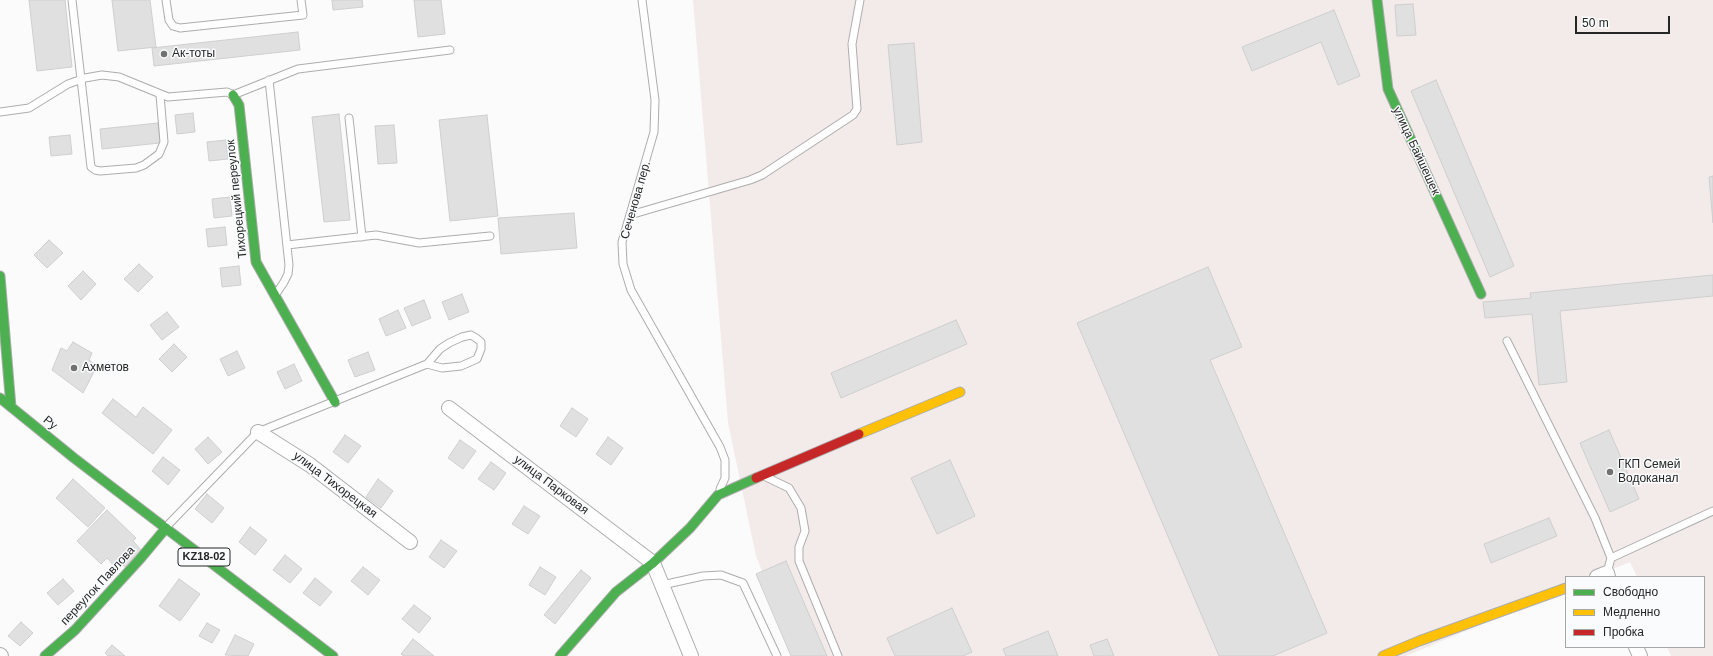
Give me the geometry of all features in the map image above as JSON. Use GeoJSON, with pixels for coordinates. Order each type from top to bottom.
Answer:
{"type":"FeatureCollection","features":[{"type":"Feature","properties":{"kind":"main road","name":"улица Байшешек"},"geometry":{"type":"LineString","coordinates":[[1377,0],[1388,89],[1481,294]]}},
{"type":"Feature","properties":{"kind":"main road","name":"Тихорецкий переулок"},"geometry":{"type":"LineString","coordinates":[[233,95],[239,105],[256,262],[335,402]]}},
{"type":"Feature","properties":{"kind":"main road"},"geometry":{"type":"LineString","coordinates":[[0,276],[11,407]]}},
{"type":"Feature","properties":{"kind":"main road"},"geometry":{"type":"LineString","coordinates":[[6,353],[19,393]]}},
{"type":"Feature","properties":{"kind":"main road"},"geometry":{"type":"LineString","coordinates":[[560,656],[616,592],[653,563],[690,528],[718,495],[960,392]]}},
{"type":"Feature","properties":{"kind":"main road","name":"KZ18-02"},"geometry":{"type":"LineString","coordinates":[[0,398],[11,407]]}},
{"type":"Feature","properties":{"kind":"main road"},"geometry":{"type":"LineString","coordinates":[[25,405],[28,411],[74,458]]}},
{"type":"Feature","properties":{"kind":"main road","name":"Ру"},"geometry":{"type":"LineString","coordinates":[[11,407],[74,458]]}},
{"type":"Feature","properties":{"kind":"main road","name":"KZ18-02"},"geometry":{"type":"LineString","coordinates":[[74,458],[333,656]]}},
{"type":"Feature","properties":{"kind":"main road","name":"переулок Павлова"},"geometry":{"type":"LineString","coordinates":[[44,656],[75,630],[140,559],[166,528]]}},
{"type":"Feature","properties":{"kind":"main road"},"geometry":{"type":"LineString","coordinates":[[1383,656],[1419,641],[1565,588]]}},
{"type":"Feature","properties":{"kind":"street","name":"улица Парковая"},"geometry":{"type":"LineString","coordinates":[[449,408],[653,563]]}},
{"type":"Feature","properties":{"kind":"street","name":"улица Тихорецкая"},"geometry":{"type":"LineString","coordinates":[[258,432],[310,465],[410,542]]}},
{"type":"Feature","properties":{"kind":"street"},"geometry":{"type":"LineString","coordinates":[[653,563],[692,656]]}},
{"type":"Feature","properties":{"kind":"lane"},"geometry":{"type":"LineString","coordinates":[[72,0],[91,167],[94,170],[100,171],[136,168],[150,161],[159,154],[164,142],[160,95]]}},
{"type":"Feature","properties":{"kind":"lane"},"geometry":{"type":"LineString","coordinates":[[166,0],[169,20],[173,26],[180,28],[303,15],[301,0]]}},
{"type":"Feature","properties":{"kind":"lane","name":"Сеченова пер."},"geometry":{"type":"LineString","coordinates":[[642,0],[655,100],[654,132],[622,242],[623,264],[631,290],[720,447],[725,460],[725,478],[718,495]]}},
{"type":"Feature","properties":{"kind":"lane"},"geometry":{"type":"LineString","coordinates":[[630,215],[750,180],[762,175],[853,115],[857,109],[852,44],[860,0]]}},
{"type":"Feature","properties":{"kind":"lane"},"geometry":{"type":"LineString","coordinates":[[0,112],[29,108],[68,84],[82,79],[102,75],[119,77],[160,95],[177,97],[227,92],[233,95],[298,68],[450,50]]}},
{"type":"Feature","properties":{"kind":"lane"},"geometry":{"type":"LineString","coordinates":[[269,80],[287,245],[288,274],[275,295]]}},
{"type":"Feature","properties":{"kind":"lane"},"geometry":{"type":"LineString","coordinates":[[349,118],[362,237]]}},
{"type":"Feature","properties":{"kind":"lane"},"geometry":{"type":"LineString","coordinates":[[287,245],[376,235],[419,243],[490,236]]}},
{"type":"Feature","properties":{"kind":"lane"},"geometry":{"type":"LineString","coordinates":[[166,528],[258,432],[427,364],[440,349],[462,337],[471,335],[481,342],[481,349],[477,358],[461,366],[442,368],[427,364]]}},
{"type":"Feature","properties":{"kind":"lane"},"geometry":{"type":"LineString","coordinates":[[1507,341],[1595,518],[1611,558],[1604,576]]}},
{"type":"Feature","properties":{"kind":"lane"},"geometry":{"type":"LineString","coordinates":[[762,475],[789,488],[801,508],[805,531],[799,547],[798,561],[838,656]]}},
{"type":"Feature","properties":{"kind":"lane"},"geometry":{"type":"LineString","coordinates":[[1611,558],[1713,511]]}},
{"type":"Feature","properties":{"kind":"lane"},"geometry":{"type":"LineString","coordinates":[[662,586],[703,576],[721,575],[743,583],[777,656]]}},
{"type":"Feature","properties":{"kind":"shaded area"},"geometry":{"type":"Polygon","coordinates":[[[693,0],[1713,0],[1713,656],[1671,656],[1667,648],[1705,648],[1705,576],[1637,576],[1630,562],[1596,576],[1565,576],[1565,589],[1406,656],[795,656],[756,556],[728,423],[693,0]]]}},
{"type":"Feature","properties":{"kind":"building"},"geometry":{"type":"Polygon","coordinates":[[[29,0],[65,0],[72,67],[37,71],[29,0]]]}},
{"type":"Feature","properties":{"kind":"building"},"geometry":{"type":"Polygon","coordinates":[[[112,0],[150,0],[156,47],[118,51],[112,0]]]}},
{"type":"Feature","properties":{"kind":"building"},"geometry":{"type":"Polygon","coordinates":[[[332,0],[362,0],[363,7],[333,10],[332,0]]]}},
{"type":"Feature","properties":{"kind":"building"},"geometry":{"type":"Polygon","coordinates":[[[414,0],[441,0],[445,34],[418,37],[414,0]]]}},
{"type":"Feature","properties":{"kind":"building"},"geometry":{"type":"Polygon","coordinates":[[[1413,4],[1416,35],[1397,36],[1395,5],[1413,4]]]}},
{"type":"Feature","properties":{"kind":"building"},"geometry":{"type":"Polygon","coordinates":[[[1334,10],[1360,76],[1338,85],[1321,42],[1252,71],[1242,47],[1334,10]]]}},
{"type":"Feature","properties":{"kind":"building"},"geometry":{"type":"Polygon","coordinates":[[[298,32],[300,50],[154,66],[152,48],[298,32]]]}},
{"type":"Feature","properties":{"kind":"building"},"geometry":{"type":"Polygon","coordinates":[[[914,43],[922,142],[897,145],[888,45],[914,43]]]}},
{"type":"Feature","properties":{"kind":"building"},"geometry":{"type":"Polygon","coordinates":[[[1436,80],[1514,266],[1490,277],[1411,91],[1436,80]]]}},
{"type":"Feature","properties":{"kind":"building"},"geometry":{"type":"Polygon","coordinates":[[[193,113],[195,132],[177,134],[175,115],[193,113]]]}},
{"type":"Feature","properties":{"kind":"building"},"geometry":{"type":"Polygon","coordinates":[[[339,114],[350,220],[324,222],[312,117],[339,114]]]}},
{"type":"Feature","properties":{"kind":"building"},"geometry":{"type":"Polygon","coordinates":[[[487,115],[498,216],[450,221],[439,120],[487,115]]]}},
{"type":"Feature","properties":{"kind":"building"},"geometry":{"type":"Polygon","coordinates":[[[158,123],[160,143],[102,149],[100,129],[158,123]]]}},
{"type":"Feature","properties":{"kind":"building"},"geometry":{"type":"Polygon","coordinates":[[[394,125],[397,163],[378,164],[375,126],[394,125]]]}},
{"type":"Feature","properties":{"kind":"building"},"geometry":{"type":"Polygon","coordinates":[[[70,135],[72,154],[51,156],[49,137],[70,135]]]}},
{"type":"Feature","properties":{"kind":"building"},"geometry":{"type":"Polygon","coordinates":[[[226,140],[228,159],[209,161],[207,142],[226,140]]]}},
{"type":"Feature","properties":{"kind":"building"},"geometry":{"type":"Polygon","coordinates":[[[1713,176],[1713,223],[1709,177],[1713,176]]]}},
{"type":"Feature","properties":{"kind":"building"},"geometry":{"type":"Polygon","coordinates":[[[230,197],[232,216],[214,218],[212,199],[230,197]]]}},
{"type":"Feature","properties":{"kind":"building"},"geometry":{"type":"Polygon","coordinates":[[[574,213],[577,248],[501,254],[498,218],[574,213]]]}},
{"type":"Feature","properties":{"kind":"building"},"geometry":{"type":"Polygon","coordinates":[[[225,227],[227,245],[208,247],[206,229],[225,227]]]}},
{"type":"Feature","properties":{"kind":"building"},"geometry":{"type":"Polygon","coordinates":[[[49,240],[63,253],[47,268],[34,255],[49,240]]]}},
{"type":"Feature","properties":{"kind":"building"},"geometry":{"type":"Polygon","coordinates":[[[139,264],[153,277],[138,292],[124,279],[139,264]]]}},
{"type":"Feature","properties":{"kind":"building"},"geometry":{"type":"Polygon","coordinates":[[[239,266],[241,285],[222,287],[220,268],[239,266]]]}},
{"type":"Feature","properties":{"kind":"building"},"geometry":{"type":"Polygon","coordinates":[[[1208,267],[1242,347],[1210,360],[1327,633],[1273,656],[1219,656],[1077,323],[1208,267]]]}},
{"type":"Feature","properties":{"kind":"building"},"geometry":{"type":"Polygon","coordinates":[[[83,271],[96,284],[81,300],[68,286],[83,271]]]}},
{"type":"Feature","properties":{"kind":"building"},"geometry":{"type":"Polygon","coordinates":[[[1713,275],[1713,296],[1560,311],[1567,382],[1539,385],[1532,314],[1485,318],[1483,302],[1531,298],[1530,293],[1713,275]]]}},
{"type":"Feature","properties":{"kind":"building"},"geometry":{"type":"Polygon","coordinates":[[[462,294],[469,312],[449,320],[442,302],[462,294]]]}},
{"type":"Feature","properties":{"kind":"building"},"geometry":{"type":"Polygon","coordinates":[[[424,300],[431,318],[412,326],[404,308],[424,300]]]}},
{"type":"Feature","properties":{"kind":"building"},"geometry":{"type":"Polygon","coordinates":[[[398,310],[406,328],[386,336],[379,319],[398,310]]]}},
{"type":"Feature","properties":{"kind":"building"},"geometry":{"type":"Polygon","coordinates":[[[167,312],[179,327],[162,340],[150,325],[167,312]]]}},
{"type":"Feature","properties":{"kind":"building"},"geometry":{"type":"Polygon","coordinates":[[[956,320],[967,344],[841,398],[831,373],[956,320]]]}},
{"type":"Feature","properties":{"kind":"building","name":"Ахметов"},"geometry":{"type":"Polygon","coordinates":[[[73,342],[92,353],[89,360],[97,366],[83,393],[52,370],[61,348],[67,351],[73,342]]]}},
{"type":"Feature","properties":{"kind":"building"},"geometry":{"type":"Polygon","coordinates":[[[174,344],[187,357],[172,372],[159,359],[174,344]]]}},
{"type":"Feature","properties":{"kind":"building"},"geometry":{"type":"Polygon","coordinates":[[[237,351],[245,368],[228,376],[220,359],[237,351]]]}},
{"type":"Feature","properties":{"kind":"building"},"geometry":{"type":"Polygon","coordinates":[[[368,352],[375,370],[355,377],[348,360],[368,352]]]}},
{"type":"Feature","properties":{"kind":"building"},"geometry":{"type":"Polygon","coordinates":[[[294,364],[302,381],[285,389],[277,372],[294,364]]]}},
{"type":"Feature","properties":{"kind":"building"},"geometry":{"type":"Polygon","coordinates":[[[113,399],[136,417],[143,407],[172,430],[153,454],[102,413],[113,399]]]}},
{"type":"Feature","properties":{"kind":"building"},"geometry":{"type":"Polygon","coordinates":[[[572,408],[588,419],[576,437],[560,426],[572,408]]]}},
{"type":"Feature","properties":{"kind":"building"},"geometry":{"type":"Polygon","coordinates":[[[1609,430],[1639,499],[1610,512],[1580,443],[1609,430]]]}},
{"type":"Feature","properties":{"kind":"building"},"geometry":{"type":"Polygon","coordinates":[[[345,435],[361,446],[348,463],[333,452],[345,435]]]}},
{"type":"Feature","properties":{"kind":"building"},"geometry":{"type":"Polygon","coordinates":[[[208,437],[222,452],[208,464],[195,449],[208,437]]]}},
{"type":"Feature","properties":{"kind":"building"},"geometry":{"type":"Polygon","coordinates":[[[608,437],[623,448],[611,465],[596,454],[608,437]]]}},
{"type":"Feature","properties":{"kind":"building"},"geometry":{"type":"Polygon","coordinates":[[[460,440],[476,451],[463,469],[448,458],[460,440]]]}},
{"type":"Feature","properties":{"kind":"building"},"geometry":{"type":"Polygon","coordinates":[[[163,457],[180,470],[168,485],[152,471],[163,457]]]}},
{"type":"Feature","properties":{"kind":"building"},"geometry":{"type":"Polygon","coordinates":[[[950,460],[975,516],[937,534],[911,478],[950,460]]]}},
{"type":"Feature","properties":{"kind":"building"},"geometry":{"type":"Polygon","coordinates":[[[491,462],[506,473],[494,490],[478,479],[491,462]]]}},
{"type":"Feature","properties":{"kind":"building"},"geometry":{"type":"Polygon","coordinates":[[[73,479],[105,508],[88,527],[56,498],[73,479]]]}},
{"type":"Feature","properties":{"kind":"building"},"geometry":{"type":"Polygon","coordinates":[[[378,479],[393,491],[381,508],[366,497],[378,479]]]}},
{"type":"Feature","properties":{"kind":"building"},"geometry":{"type":"Polygon","coordinates":[[[207,494],[224,508],[212,523],[195,509],[207,494]]]}},
{"type":"Feature","properties":{"kind":"building"},"geometry":{"type":"Polygon","coordinates":[[[524,506],[540,516],[528,534],[512,524],[524,506]]]}},
{"type":"Feature","properties":{"kind":"building"},"geometry":{"type":"Polygon","coordinates":[[[107,510],[136,538],[133,541],[143,552],[127,569],[120,562],[115,567],[107,558],[101,564],[77,541],[107,510]]]}},
{"type":"Feature","properties":{"kind":"building"},"geometry":{"type":"Polygon","coordinates":[[[1549,518],[1557,536],[1491,563],[1484,544],[1549,518]]]}},
{"type":"Feature","properties":{"kind":"building"},"geometry":{"type":"Polygon","coordinates":[[[250,527],[267,540],[255,555],[239,542],[250,527]]]}},
{"type":"Feature","properties":{"kind":"building"},"geometry":{"type":"Polygon","coordinates":[[[441,540],[457,551],[444,568],[429,557],[441,540]]]}},
{"type":"Feature","properties":{"kind":"building"},"geometry":{"type":"Polygon","coordinates":[[[285,555],[302,569],[290,583],[273,570],[285,555]]]}},
{"type":"Feature","properties":{"kind":"building"},"geometry":{"type":"Polygon","coordinates":[[[786,561],[827,656],[791,656],[756,574],[786,561]]]}},
{"type":"Feature","properties":{"kind":"building"},"geometry":{"type":"Polygon","coordinates":[[[363,567],[380,580],[368,595],[351,581],[363,567]]]}},
{"type":"Feature","properties":{"kind":"building"},"geometry":{"type":"Polygon","coordinates":[[[540,567],[556,577],[545,595],[529,585],[540,567]]]}},
{"type":"Feature","properties":{"kind":"building"},"geometry":{"type":"Polygon","coordinates":[[[581,570],[591,578],[555,624],[544,615],[581,570]]]}},
{"type":"Feature","properties":{"kind":"building"},"geometry":{"type":"Polygon","coordinates":[[[315,578],[332,592],[320,606],[303,593],[315,578]]]}},
{"type":"Feature","properties":{"kind":"building"},"geometry":{"type":"Polygon","coordinates":[[[63,579],[74,591],[58,605],[47,593],[63,579]]]}},
{"type":"Feature","properties":{"kind":"building"},"geometry":{"type":"Polygon","coordinates":[[[179,579],[200,594],[180,621],[159,606],[179,579]]]}},
{"type":"Feature","properties":{"kind":"building"},"geometry":{"type":"Polygon","coordinates":[[[414,605],[431,618],[419,633],[402,619],[414,605]]]}},
{"type":"Feature","properties":{"kind":"building"},"geometry":{"type":"Polygon","coordinates":[[[952,608],[972,652],[963,656],[895,656],[887,638],[952,608]]]}},
{"type":"Feature","properties":{"kind":"building"},"geometry":{"type":"Polygon","coordinates":[[[21,622],[33,633],[20,646],[8,636],[21,622]]]}},
{"type":"Feature","properties":{"kind":"building"},"geometry":{"type":"Polygon","coordinates":[[[207,623],[220,630],[212,643],[199,636],[207,623]]]}},
{"type":"Feature","properties":{"kind":"building"},"geometry":{"type":"Polygon","coordinates":[[[1048,631],[1058,656],[1006,656],[1003,649],[1048,631]]]}},
{"type":"Feature","properties":{"kind":"building"},"geometry":{"type":"Polygon","coordinates":[[[235,635],[254,644],[248,656],[225,655],[235,635]]]}},
{"type":"Feature","properties":{"kind":"building"},"geometry":{"type":"Polygon","coordinates":[[[413,639],[434,656],[404,656],[401,654],[413,639]]]}},
{"type":"Feature","properties":{"kind":"building"},"geometry":{"type":"Polygon","coordinates":[[[1107,639],[1114,656],[1094,656],[1090,645],[1107,639]]]}},
{"type":"Feature","properties":{"kind":"building"},"geometry":{"type":"Polygon","coordinates":[[[112,645],[125,656],[108,656],[105,653],[112,645]]]}},
{"type":"Feature","properties":{"kind":"traffic: fast"},"geometry":{"type":"LineString","coordinates":[[1377,0],[1388,89],[1481,294]]}},
{"type":"Feature","properties":{"kind":"traffic: fast"},"geometry":{"type":"LineString","coordinates":[[233,95],[239,105],[256,262],[335,402]]}},
{"type":"Feature","properties":{"kind":"traffic: fast"},"geometry":{"type":"LineString","coordinates":[[0,276],[11,407]]}},
{"type":"Feature","properties":{"kind":"traffic: fast"},"geometry":{"type":"LineString","coordinates":[[0,398],[74,458],[333,656]]}},
{"type":"Feature","properties":{"kind":"traffic: fast"},"geometry":{"type":"LineString","coordinates":[[560,656],[616,592],[653,563],[690,528],[718,495],[756,478]]}},
{"type":"Feature","properties":{"kind":"traffic: fast"},"geometry":{"type":"LineString","coordinates":[[45,656],[75,630],[140,559],[166,528]]}},
{"type":"Feature","properties":{"kind":"traffic: slow"},"geometry":{"type":"LineString","coordinates":[[859,434],[960,392]]}},
{"type":"Feature","properties":{"kind":"traffic: slow"},"geometry":{"type":"LineString","coordinates":[[1383,656],[1419,641],[1565,588]]}},
{"type":"Feature","properties":{"kind":"traffic: jam"},"geometry":{"type":"LineString","coordinates":[[756,478],[859,434]]}},
{"type":"Feature","properties":{"kind":"place","name":"Ак-тоты"},"geometry":{"type":"Point","coordinates":[164,54]}},
{"type":"Feature","properties":{"kind":"place","name":"Ахметов"},"geometry":{"type":"Point","coordinates":[74,368]}},
{"type":"Feature","properties":{"kind":"place","name":"ГКП Семей Водоканал"},"geometry":{"type":"Point","coordinates":[1610,472]}}]}
